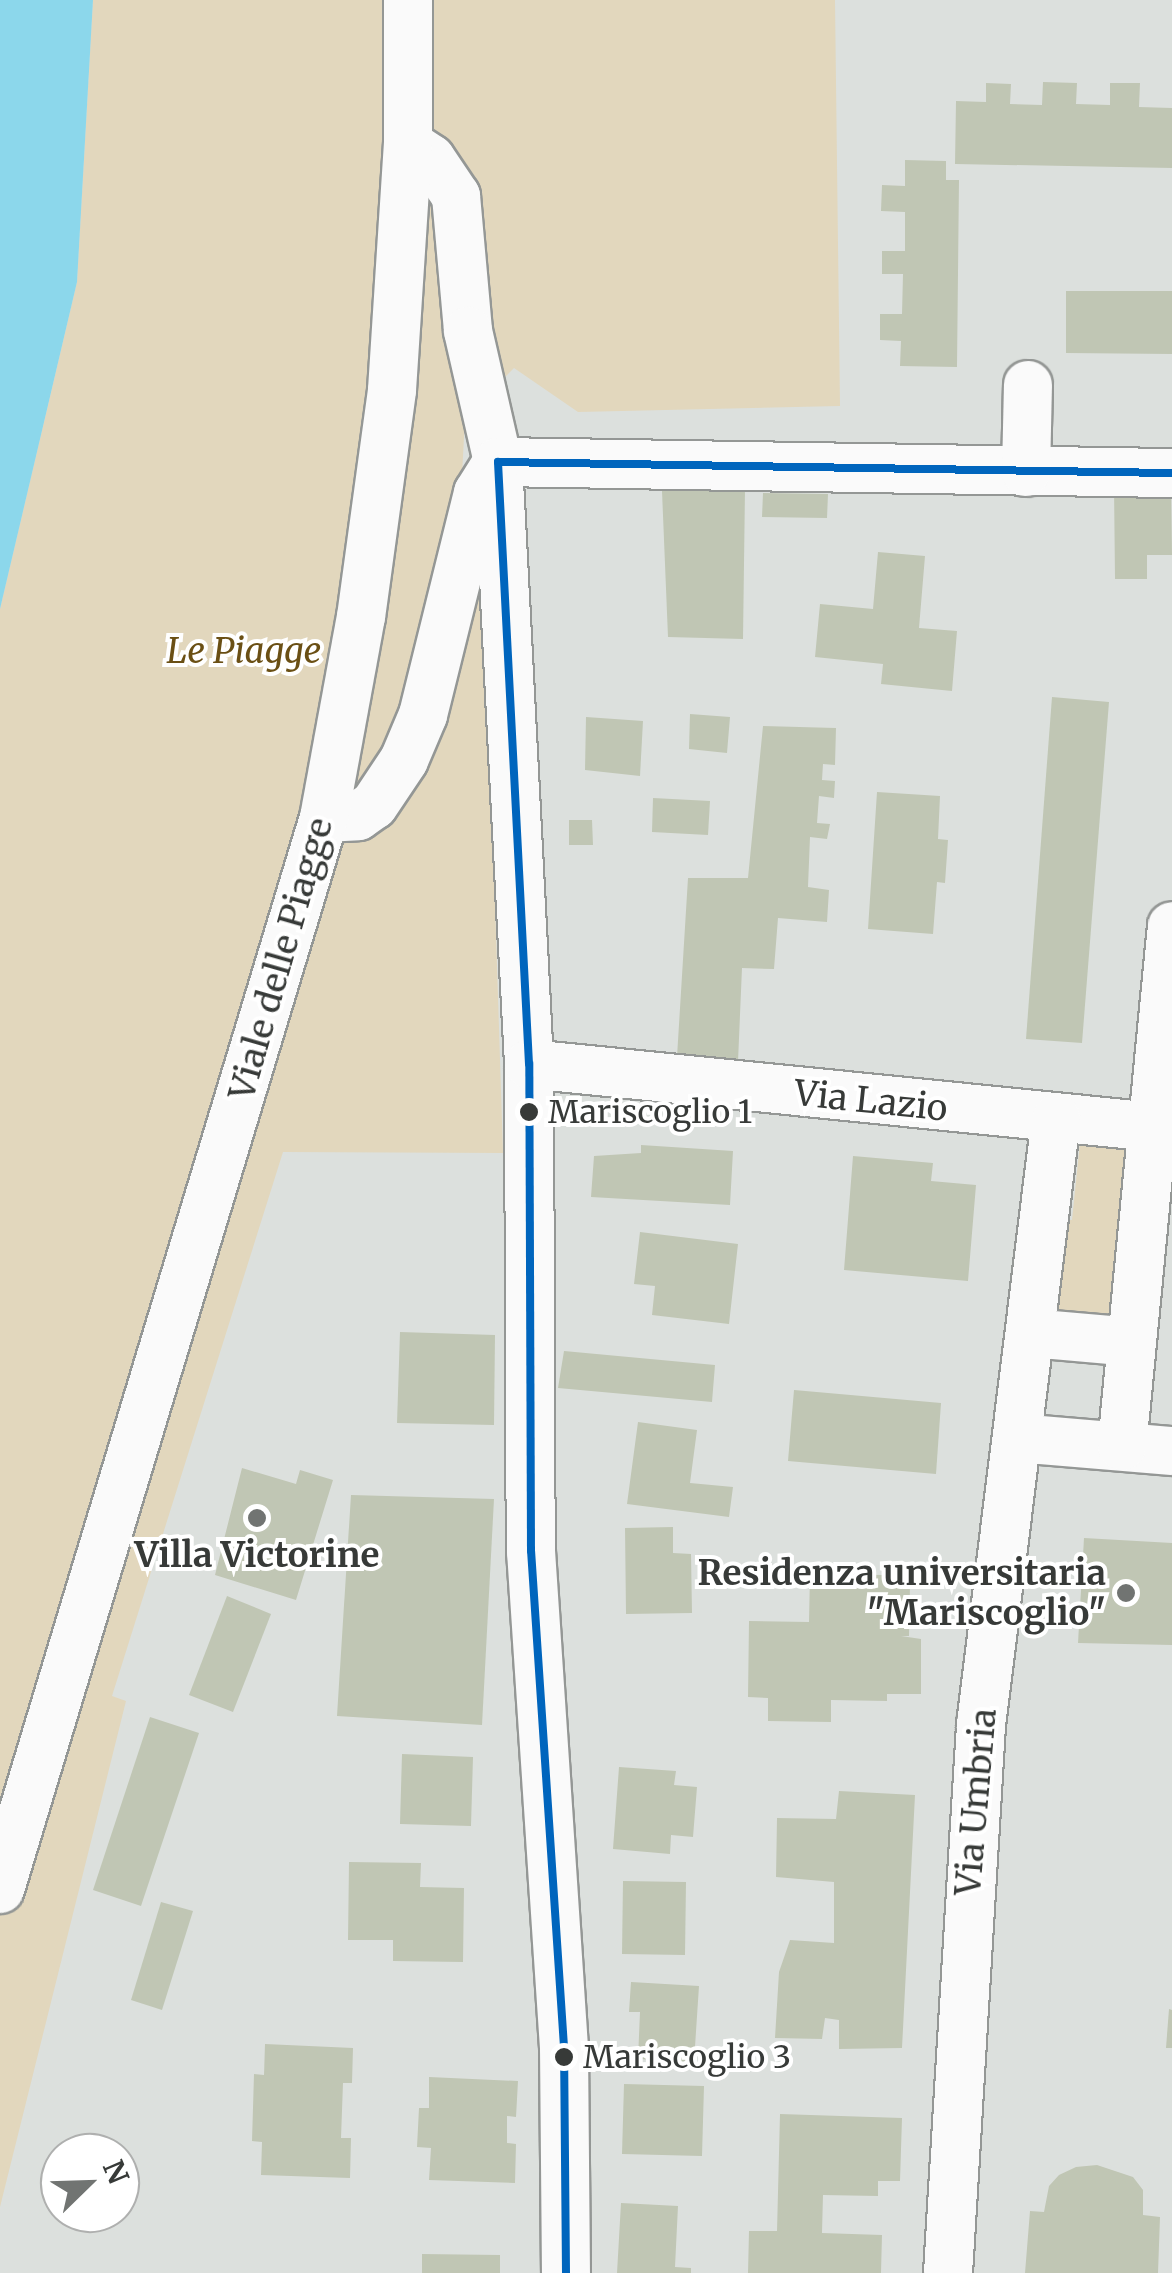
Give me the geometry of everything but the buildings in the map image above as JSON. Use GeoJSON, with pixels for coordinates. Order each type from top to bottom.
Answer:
{"type":"FeatureCollection","features":[{"type":"Feature","properties":{"kind":"street","name":"Viale delle Piagge"},"geometry":{"type":"LineString","coordinates":[[0,1889],[324,818],[361,617],[392,390],[408,144],[408,0]]}},
{"type":"Feature","properties":{"kind":"street"},"geometry":{"type":"LineString","coordinates":[[408,144],[446,175],[456,196],[468,331],[498,462],[529,1064],[530,1551],[564,2047],[566,2273]]}},
{"type":"Feature","properties":{"kind":"street"},"geometry":{"type":"LineString","coordinates":[[1026,472],[1028,385]]}},
{"type":"Feature","properties":{"kind":"street"},"geometry":{"type":"LineString","coordinates":[[498,462],[1172,473]]}},
{"type":"Feature","properties":{"kind":"street"},"geometry":{"type":"LineString","coordinates":[[324,818],[358,816],[374,804],[404,760],[423,715],[478,493],[498,462]]}},
{"type":"Feature","properties":{"kind":"street"},"geometry":{"type":"LineString","coordinates":[[1122,1446],[1172,926]]}},
{"type":"Feature","properties":{"kind":"street","name":"Via Lazio"},"geometry":{"type":"LineString","coordinates":[[529,1064],[1154,1127]]}},
{"type":"Feature","properties":{"kind":"street","name":"Via Umbria"},"geometry":{"type":"LineString","coordinates":[[948,2273],[971,1833],[1056,1119]]}},
{"type":"Feature","properties":{"kind":"street"},"geometry":{"type":"LineString","coordinates":[[1030,1332],[1132,1342]]}},
{"type":"Feature","properties":{"kind":"street"},"geometry":{"type":"LineString","coordinates":[[1017,1438],[1172,1451]]}},
{"type":"Feature","properties":{"kind":"green space","name":"Le Piagge"},"geometry":{"type":"Polygon","coordinates":[[[93,0],[835,0],[840,406],[578,412],[514,368],[465,418],[461,495],[483,528],[503,1153],[283,1152],[112,1696],[126,1701],[0,2207],[0,609],[77,282],[93,0]]]}},
{"type":"Feature","properties":{"kind":"green space"},"geometry":{"type":"Polygon","coordinates":[[[1080,1143],[1131,1148],[1113,1325],[1051,1318],[1061,1219],[1072,1220],[1080,1143]]]}},
{"type":"Feature","properties":{"kind":"water"},"geometry":{"type":"Polygon","coordinates":[[[0,0],[93,0],[77,282],[0,609],[0,0]]]}},
{"type":"Feature","properties":{"kind":"transit line"},"geometry":{"type":"LineString","coordinates":[[566,2273],[564,2047],[531,1551],[529,1064],[498,462],[1172,473]]}},
{"type":"Feature","properties":{"kind":"place","name":"Mariscoglio 1"},"geometry":{"type":"Point","coordinates":[529,1112]}},
{"type":"Feature","properties":{"kind":"place","name":"Villa Victorine"},"geometry":{"type":"Point","coordinates":[257,1518]}},
{"type":"Feature","properties":{"kind":"place","name":"Residenza universitaria \"Mariscoglio\""},"geometry":{"type":"Point","coordinates":[1126,1593]}},
{"type":"Feature","properties":{"kind":"place","name":"Mariscoglio 3"},"geometry":{"type":"Point","coordinates":[564,2057]}}]}
